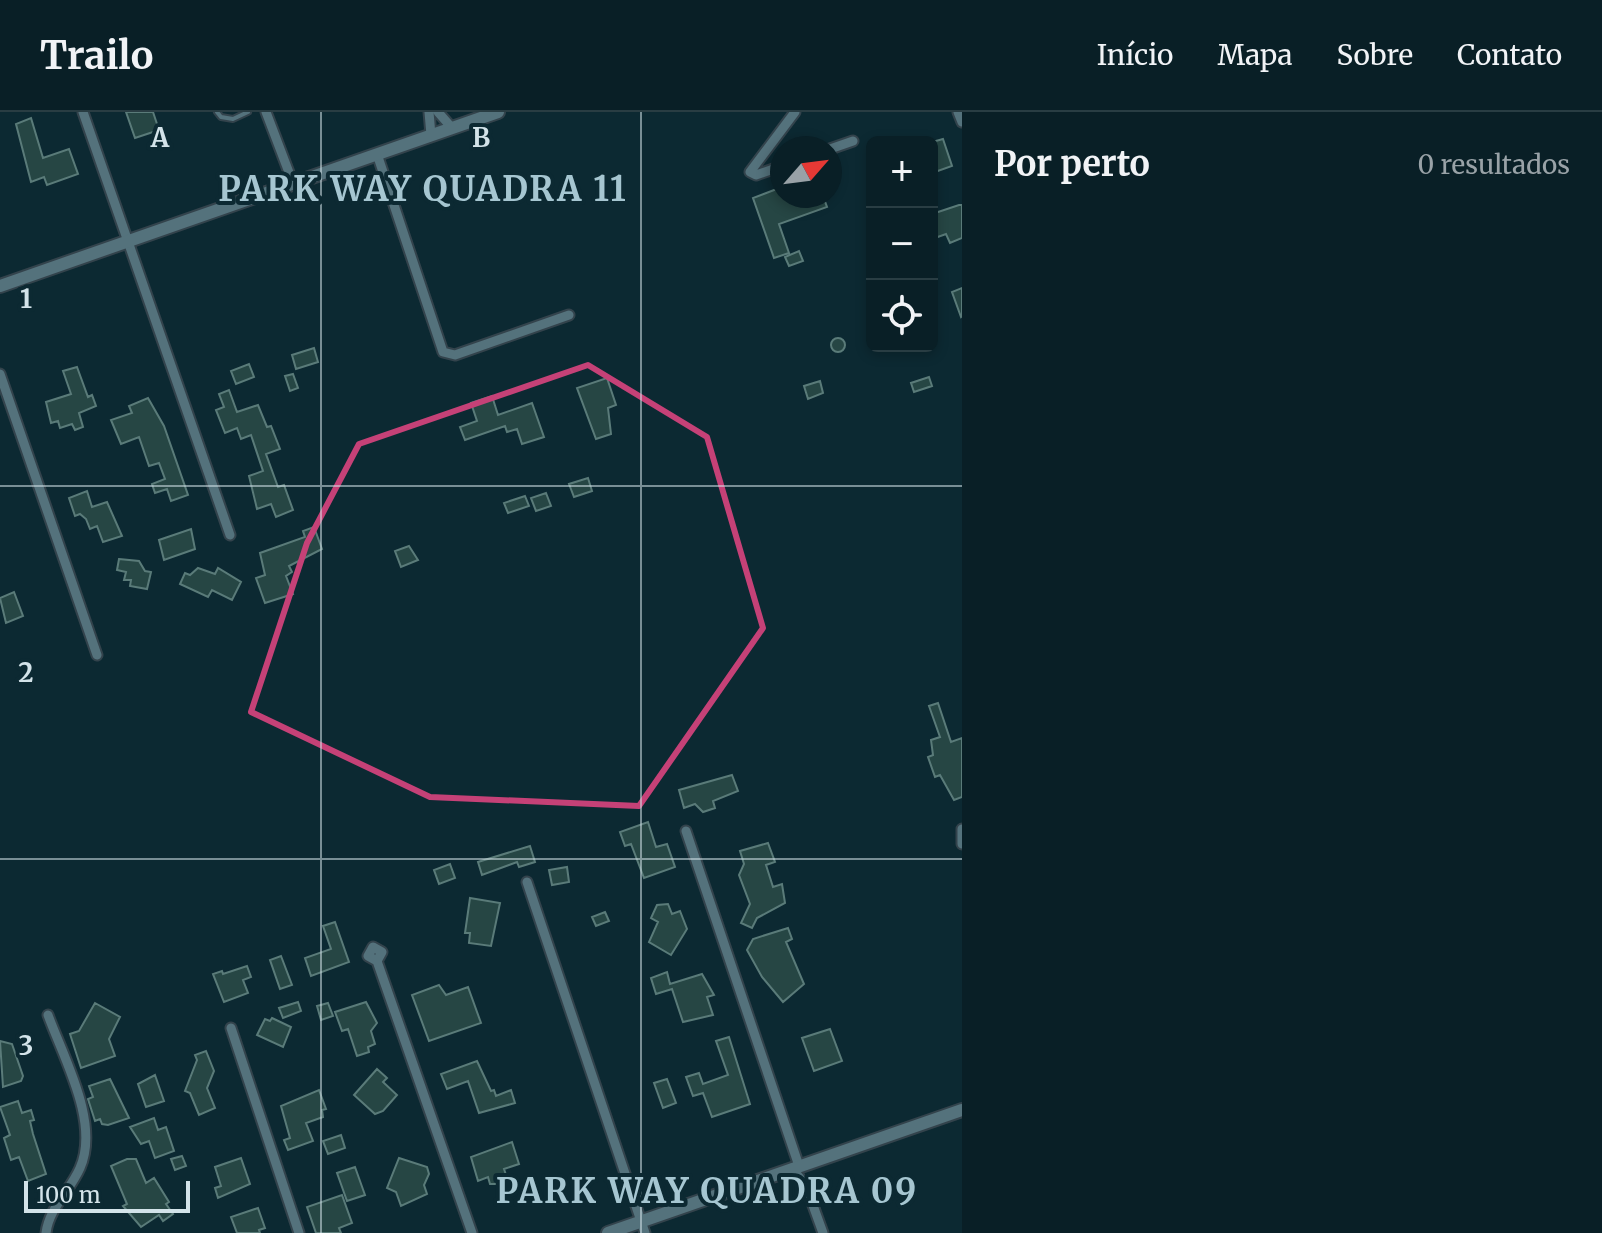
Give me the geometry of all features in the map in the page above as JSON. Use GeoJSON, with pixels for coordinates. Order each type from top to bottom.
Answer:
{"type":"FeatureCollection","features":[{"type":"Feature","properties":{"kind":"street"},"geometry":{"type":"LineString","coordinates":[[83,112],[230,535]]}},
{"type":"Feature","properties":{"kind":"street"},"geometry":{"type":"LineString","coordinates":[[266,112],[293,183]]}},
{"type":"Feature","properties":{"kind":"street"},"geometry":{"type":"LineString","coordinates":[[429,112],[431,135]]}},
{"type":"Feature","properties":{"kind":"street"},"geometry":{"type":"LineString","coordinates":[[438,112],[452,128]]}},
{"type":"Feature","properties":{"kind":"street"},"geometry":{"type":"LineString","coordinates":[[0,286],[498,112]]}},
{"type":"Feature","properties":{"kind":"street"},"geometry":{"type":"LineString","coordinates":[[777,136],[795,112]]}},
{"type":"Feature","properties":{"kind":"street"},"geometry":{"type":"LineString","coordinates":[[958,112],[962,122]]}},
{"type":"Feature","properties":{"kind":"street"},"geometry":{"type":"LineString","coordinates":[[842,145],[853,141]]}},
{"type":"Feature","properties":{"kind":"street"},"geometry":{"type":"LineString","coordinates":[[770,145],[750,172],[754,176],[770,170]]}},
{"type":"Feature","properties":{"kind":"street"},"geometry":{"type":"LineString","coordinates":[[377,154],[443,352],[455,355],[569,315]]}},
{"type":"Feature","properties":{"kind":"street"},"geometry":{"type":"LineString","coordinates":[[0,374],[97,655]]}},
{"type":"Feature","properties":{"kind":"street"},"geometry":{"type":"LineString","coordinates":[[962,829],[962,844]]}},
{"type":"Feature","properties":{"kind":"street"},"geometry":{"type":"LineString","coordinates":[[686,831],[823,1233]]}},
{"type":"Feature","properties":{"kind":"street"},"geometry":{"type":"LineString","coordinates":[[527,882],[643,1227]]}},
{"type":"Feature","properties":{"kind":"street"},"geometry":{"type":"LineString","coordinates":[[377,961],[472,1233]]}},
{"type":"Feature","properties":{"kind":"street"},"geometry":{"type":"LineString","coordinates":[[46,1233],[51,1214],[81,1166],[86,1139],[81,1108],[48,1015]]}},
{"type":"Feature","properties":{"kind":"street"},"geometry":{"type":"LineString","coordinates":[[231,1028],[299,1233]]}},
{"type":"Feature","properties":{"kind":"street"},"geometry":{"type":"LineString","coordinates":[[608,1233],[643,1227],[800,1166],[962,1110]]}},
{"type":"Feature","properties":{"kind":"street"},"geometry":{"type":"LineString","coordinates":[[800,1166],[806,1186]]}},
{"type":"Feature","properties":{"kind":"lane"},"geometry":{"type":"LineString","coordinates":[[217,112],[221,117],[233,119],[248,112]]}},
{"type":"Feature","properties":{"kind":"highlighted area"},"geometry":{"type":"Polygon","coordinates":[[[588,365],[707,437],[763,628],[639,806],[430,797],[251,712],[307,543],[359,444],[588,365]]]}},
{"type":"Feature","properties":{"kind":"building"},"geometry":{"type":"Polygon","coordinates":[[[126,112],[153,112],[159,130],[135,138],[126,112]]]}},
{"type":"Feature","properties":{"kind":"building"},"geometry":{"type":"Polygon","coordinates":[[[31,118],[43,158],[69,149],[78,174],[47,185],[44,177],[31,182],[16,124],[31,118]]]}},
{"type":"Feature","properties":{"kind":"building"},"geometry":{"type":"Polygon","coordinates":[[[943,139],[952,166],[938,171],[938,140],[943,139]]]}},
{"type":"Feature","properties":{"kind":"building"},"geometry":{"type":"Polygon","coordinates":[[[770,192],[770,208],[824,208],[779,224],[789,253],[774,258],[753,198],[770,192]]]}},
{"type":"Feature","properties":{"kind":"building"},"geometry":{"type":"Polygon","coordinates":[[[962,205],[962,238],[950,243],[946,234],[938,237],[938,212],[962,205]]]}},
{"type":"Feature","properties":{"kind":"building"},"geometry":{"type":"Polygon","coordinates":[[[799,251],[803,261],[789,266],[785,257],[799,251]]]}},
{"type":"Feature","properties":{"kind":"building"},"geometry":{"type":"Polygon","coordinates":[[[962,288],[962,316],[961,317],[952,292],[962,288]]]}},
{"type":"Feature","properties":{"kind":"building"},"geometry":{"type":"Polygon","coordinates":[[[838,338],[845,345],[838,352],[831,345],[838,338]]]}},
{"type":"Feature","properties":{"kind":"building"},"geometry":{"type":"Polygon","coordinates":[[[314,348],[318,362],[296,369],[292,355],[314,348]]]}},
{"type":"Feature","properties":{"kind":"building"},"geometry":{"type":"Polygon","coordinates":[[[249,364],[254,377],[236,384],[231,371],[249,364]]]}},
{"type":"Feature","properties":{"kind":"building"},"geometry":{"type":"Polygon","coordinates":[[[77,367],[88,397],[92,395],[96,406],[79,413],[83,427],[75,430],[72,424],[60,428],[58,421],[51,423],[46,402],[71,394],[63,371],[77,367]]]}},
{"type":"Feature","properties":{"kind":"building"},"geometry":{"type":"Polygon","coordinates":[[[293,374],[298,388],[290,391],[285,376],[293,374]]]}},
{"type":"Feature","properties":{"kind":"building"},"geometry":{"type":"Polygon","coordinates":[[[929,377],[932,386],[914,392],[911,383],[929,377]]]}},
{"type":"Feature","properties":{"kind":"building"},"geometry":{"type":"Polygon","coordinates":[[[607,378],[616,405],[608,408],[611,434],[596,439],[577,388],[607,378]]]}},
{"type":"Feature","properties":{"kind":"building"},"geometry":{"type":"Polygon","coordinates":[[[820,381],[823,393],[808,399],[804,386],[820,381]]]}},
{"type":"Feature","properties":{"kind":"building"},"geometry":{"type":"Polygon","coordinates":[[[229,390],[237,412],[258,405],[267,427],[271,426],[280,449],[266,454],[278,487],[284,485],[293,510],[276,517],[271,504],[257,509],[249,476],[263,471],[251,435],[241,439],[237,428],[225,433],[216,410],[224,407],[219,394],[229,390]]]}},
{"type":"Feature","properties":{"kind":"building"},"geometry":{"type":"Polygon","coordinates":[[[492,396],[498,415],[532,403],[544,437],[522,444],[517,429],[507,432],[505,426],[465,440],[460,427],[477,421],[471,403],[492,396]]]}},
{"type":"Feature","properties":{"kind":"building"},"geometry":{"type":"Polygon","coordinates":[[[148,398],[164,426],[188,495],[171,501],[167,489],[155,493],[152,484],[165,479],[159,463],[149,466],[139,437],[121,444],[111,420],[132,413],[129,406],[148,398]]]}},
{"type":"Feature","properties":{"kind":"building"},"geometry":{"type":"Polygon","coordinates":[[[588,478],[592,491],[574,497],[569,484],[588,478]]]}},
{"type":"Feature","properties":{"kind":"building"},"geometry":{"type":"Polygon","coordinates":[[[87,491],[92,507],[107,502],[122,536],[103,542],[97,526],[90,529],[86,519],[80,514],[75,516],[69,498],[87,491]]]}},
{"type":"Feature","properties":{"kind":"building"},"geometry":{"type":"Polygon","coordinates":[[[546,493],[551,506],[536,511],[531,498],[546,493]]]}},
{"type":"Feature","properties":{"kind":"building"},"geometry":{"type":"Polygon","coordinates":[[[525,496],[529,506],[508,513],[504,503],[525,496]]]}},
{"type":"Feature","properties":{"kind":"building"},"geometry":{"type":"Polygon","coordinates":[[[314,527],[322,549],[289,566],[292,572],[286,576],[293,594],[265,603],[256,578],[265,575],[260,553],[305,537],[303,531],[314,527]]]}},
{"type":"Feature","properties":{"kind":"building"},"geometry":{"type":"Polygon","coordinates":[[[191,529],[195,549],[164,560],[159,540],[191,529]]]}},
{"type":"Feature","properties":{"kind":"building"},"geometry":{"type":"Polygon","coordinates":[[[409,546],[418,560],[401,567],[395,551],[409,546]]]}},
{"type":"Feature","properties":{"kind":"building"},"geometry":{"type":"Polygon","coordinates":[[[119,559],[139,561],[145,571],[151,572],[147,589],[130,586],[131,580],[124,580],[126,572],[117,570],[119,559]]]}},
{"type":"Feature","properties":{"kind":"building"},"geometry":{"type":"Polygon","coordinates":[[[198,568],[215,574],[218,568],[241,582],[232,600],[212,590],[208,597],[180,584],[185,573],[190,575],[198,568]]]}},
{"type":"Feature","properties":{"kind":"building"},"geometry":{"type":"Polygon","coordinates":[[[14,592],[23,616],[6,623],[0,598],[14,592]]]}},
{"type":"Feature","properties":{"kind":"building"},"geometry":{"type":"Polygon","coordinates":[[[938,703],[951,742],[962,738],[962,797],[954,800],[940,775],[935,777],[928,757],[933,755],[931,740],[940,737],[929,706],[938,703]]]}},
{"type":"Feature","properties":{"kind":"building"},"geometry":{"type":"Polygon","coordinates":[[[732,775],[738,791],[713,801],[715,808],[703,812],[695,804],[684,808],[679,790],[732,775]]]}},
{"type":"Feature","properties":{"kind":"building"},"geometry":{"type":"Polygon","coordinates":[[[648,822],[656,847],[667,844],[675,867],[644,878],[631,844],[625,846],[620,832],[648,822]]]}},
{"type":"Feature","properties":{"kind":"building"},"geometry":{"type":"Polygon","coordinates":[[[768,843],[775,862],[766,865],[773,887],[782,884],[785,903],[757,918],[752,928],[741,923],[750,904],[739,875],[744,864],[740,851],[768,843]]]}},
{"type":"Feature","properties":{"kind":"building"},"geometry":{"type":"Polygon","coordinates":[[[530,846],[535,862],[519,867],[517,862],[482,875],[478,862],[530,846]]]}},
{"type":"Feature","properties":{"kind":"building"},"geometry":{"type":"Polygon","coordinates":[[[450,864],[455,878],[439,884],[434,870],[450,864]]]}},
{"type":"Feature","properties":{"kind":"building"},"geometry":{"type":"Polygon","coordinates":[[[567,867],[569,882],[552,885],[549,870],[567,867]]]}},
{"type":"Feature","properties":{"kind":"building"},"geometry":{"type":"Polygon","coordinates":[[[470,898],[500,903],[491,946],[469,943],[470,933],[465,933],[470,898]]]}},
{"type":"Feature","properties":{"kind":"building"},"geometry":{"type":"Polygon","coordinates":[[[668,904],[672,914],[680,911],[687,929],[671,955],[649,942],[658,922],[651,918],[657,905],[668,904]]]}},
{"type":"Feature","properties":{"kind":"building"},"geometry":{"type":"Polygon","coordinates":[[[605,912],[609,921],[596,926],[592,917],[605,912]]]}},
{"type":"Feature","properties":{"kind":"building"},"geometry":{"type":"Polygon","coordinates":[[[335,922],[349,962],[311,976],[305,958],[331,949],[323,926],[335,922]]]}},
{"type":"Feature","properties":{"kind":"building"},"geometry":{"type":"Polygon","coordinates":[[[788,928],[792,939],[786,942],[804,984],[783,1002],[762,977],[747,950],[753,939],[788,928]]]}},
{"type":"Feature","properties":{"kind":"building"},"geometry":{"type":"Polygon","coordinates":[[[281,956],[292,985],[280,989],[270,960],[281,956]]]}},
{"type":"Feature","properties":{"kind":"building"},"geometry":{"type":"Polygon","coordinates":[[[247,966],[251,977],[243,980],[248,993],[224,1002],[213,974],[247,966]]]}},
{"type":"Feature","properties":{"kind":"building"},"geometry":{"type":"Polygon","coordinates":[[[667,972],[670,984],[702,974],[714,995],[707,997],[713,1015],[683,1022],[672,989],[656,994],[651,978],[667,972]]]}},
{"type":"Feature","properties":{"kind":"building"},"geometry":{"type":"Polygon","coordinates":[[[439,985],[446,995],[468,987],[481,1023],[429,1041],[412,995],[439,985]]]}},
{"type":"Feature","properties":{"kind":"building"},"geometry":{"type":"Polygon","coordinates":[[[298,1002],[301,1011],[283,1018],[279,1008],[298,1002]]]}},
{"type":"Feature","properties":{"kind":"building"},"geometry":{"type":"Polygon","coordinates":[[[366,1002],[377,1023],[371,1031],[375,1044],[368,1047],[369,1052],[357,1056],[348,1029],[342,1031],[335,1012],[366,1002]]]}},
{"type":"Feature","properties":{"kind":"building"},"geometry":{"type":"Polygon","coordinates":[[[95,1003],[120,1017],[109,1039],[115,1056],[81,1068],[70,1034],[79,1031],[95,1003]]]}},
{"type":"Feature","properties":{"kind":"building"},"geometry":{"type":"Polygon","coordinates":[[[328,1003],[333,1016],[321,1020],[317,1006],[328,1003]]]}},
{"type":"Feature","properties":{"kind":"building"},"geometry":{"type":"Polygon","coordinates":[[[272,1018],[291,1027],[283,1047],[257,1035],[265,1019],[270,1021],[272,1018]]]}},
{"type":"Feature","properties":{"kind":"building"},"geometry":{"type":"Polygon","coordinates":[[[830,1029],[842,1061],[814,1071],[802,1038],[830,1029]]]}},
{"type":"Feature","properties":{"kind":"building"},"geometry":{"type":"Polygon","coordinates":[[[729,1037],[750,1104],[712,1117],[703,1093],[693,1096],[686,1077],[699,1073],[703,1084],[728,1075],[716,1041],[729,1037]]]}},
{"type":"Feature","properties":{"kind":"building"},"geometry":{"type":"Polygon","coordinates":[[[0,1041],[12,1044],[23,1076],[21,1081],[3,1087],[0,1041]]]}},
{"type":"Feature","properties":{"kind":"building"},"geometry":{"type":"Polygon","coordinates":[[[206,1051],[214,1071],[207,1088],[215,1108],[199,1115],[190,1093],[185,1091],[197,1060],[195,1055],[206,1051]]]}},
{"type":"Feature","properties":{"kind":"building"},"geometry":{"type":"Polygon","coordinates":[[[477,1061],[491,1091],[494,1090],[496,1096],[511,1090],[515,1103],[479,1113],[468,1081],[447,1089],[441,1074],[477,1061]]]}},
{"type":"Feature","properties":{"kind":"building"},"geometry":{"type":"Polygon","coordinates":[[[377,1069],[387,1078],[383,1082],[397,1095],[383,1111],[375,1114],[354,1095],[377,1069]]]}},
{"type":"Feature","properties":{"kind":"building"},"geometry":{"type":"Polygon","coordinates":[[[155,1075],[164,1101],[146,1107],[138,1084],[155,1075]]]}},
{"type":"Feature","properties":{"kind":"building"},"geometry":{"type":"Polygon","coordinates":[[[110,1079],[129,1118],[108,1125],[102,1124],[100,1119],[95,1121],[88,1099],[93,1097],[89,1086],[110,1079]]]}},
{"type":"Feature","properties":{"kind":"building"},"geometry":{"type":"Polygon","coordinates":[[[667,1079],[676,1103],[663,1108],[654,1083],[667,1079]]]}},
{"type":"Feature","properties":{"kind":"building"},"geometry":{"type":"Polygon","coordinates":[[[319,1090],[326,1109],[322,1110],[323,1117],[306,1123],[313,1141],[288,1150],[284,1140],[290,1138],[281,1106],[319,1090]]]}},
{"type":"Feature","properties":{"kind":"building"},"geometry":{"type":"Polygon","coordinates":[[[18,1101],[22,1113],[31,1110],[33,1134],[46,1174],[28,1181],[19,1157],[11,1160],[4,1138],[10,1135],[0,1107],[18,1101]]]}},
{"type":"Feature","properties":{"kind":"building"},"geometry":{"type":"Polygon","coordinates":[[[154,1118],[158,1130],[166,1127],[174,1151],[155,1158],[149,1141],[141,1144],[130,1127],[154,1118]]]}},
{"type":"Feature","properties":{"kind":"building"},"geometry":{"type":"Polygon","coordinates":[[[341,1135],[345,1148],[328,1154],[323,1141],[341,1135]]]}},
{"type":"Feature","properties":{"kind":"building"},"geometry":{"type":"Polygon","coordinates":[[[512,1142],[519,1164],[504,1169],[508,1181],[490,1184],[488,1177],[478,1181],[471,1157],[512,1142]]]}},
{"type":"Feature","properties":{"kind":"building"},"geometry":{"type":"Polygon","coordinates":[[[182,1156],[186,1166],[175,1170],[171,1159],[182,1156]]]}},
{"type":"Feature","properties":{"kind":"building"},"geometry":{"type":"Polygon","coordinates":[[[241,1158],[250,1184],[218,1198],[215,1188],[221,1186],[215,1167],[241,1158]]]}},
{"type":"Feature","properties":{"kind":"building"},"geometry":{"type":"Polygon","coordinates":[[[399,1158],[427,1167],[429,1174],[424,1185],[427,1194],[401,1206],[396,1192],[387,1188],[399,1158]]]}},
{"type":"Feature","properties":{"kind":"building"},"geometry":{"type":"Polygon","coordinates":[[[127,1159],[136,1159],[146,1183],[154,1178],[173,1214],[163,1221],[159,1215],[141,1227],[123,1206],[127,1204],[111,1166],[127,1159]]]}},
{"type":"Feature","properties":{"kind":"building"},"geometry":{"type":"Polygon","coordinates":[[[355,1167],[365,1195],[347,1201],[337,1173],[355,1167]]]}},
{"type":"Feature","properties":{"kind":"building"},"geometry":{"type":"Polygon","coordinates":[[[342,1195],[352,1223],[339,1228],[341,1233],[316,1233],[307,1207],[342,1195]]]}},
{"type":"Feature","properties":{"kind":"building"},"geometry":{"type":"Polygon","coordinates":[[[258,1208],[265,1228],[259,1230],[260,1233],[237,1233],[231,1217],[258,1208]]]}},
{"type":"Feature","properties":{"kind":"district","name":"PARK WAY QUADRA 11"},"geometry":{"type":"Point","coordinates":[423,189]}},
{"type":"Feature","properties":{"kind":"district","name":"PARK WAY QUADRA 09"},"geometry":{"type":"Point","coordinates":[707,1191]}}]}
